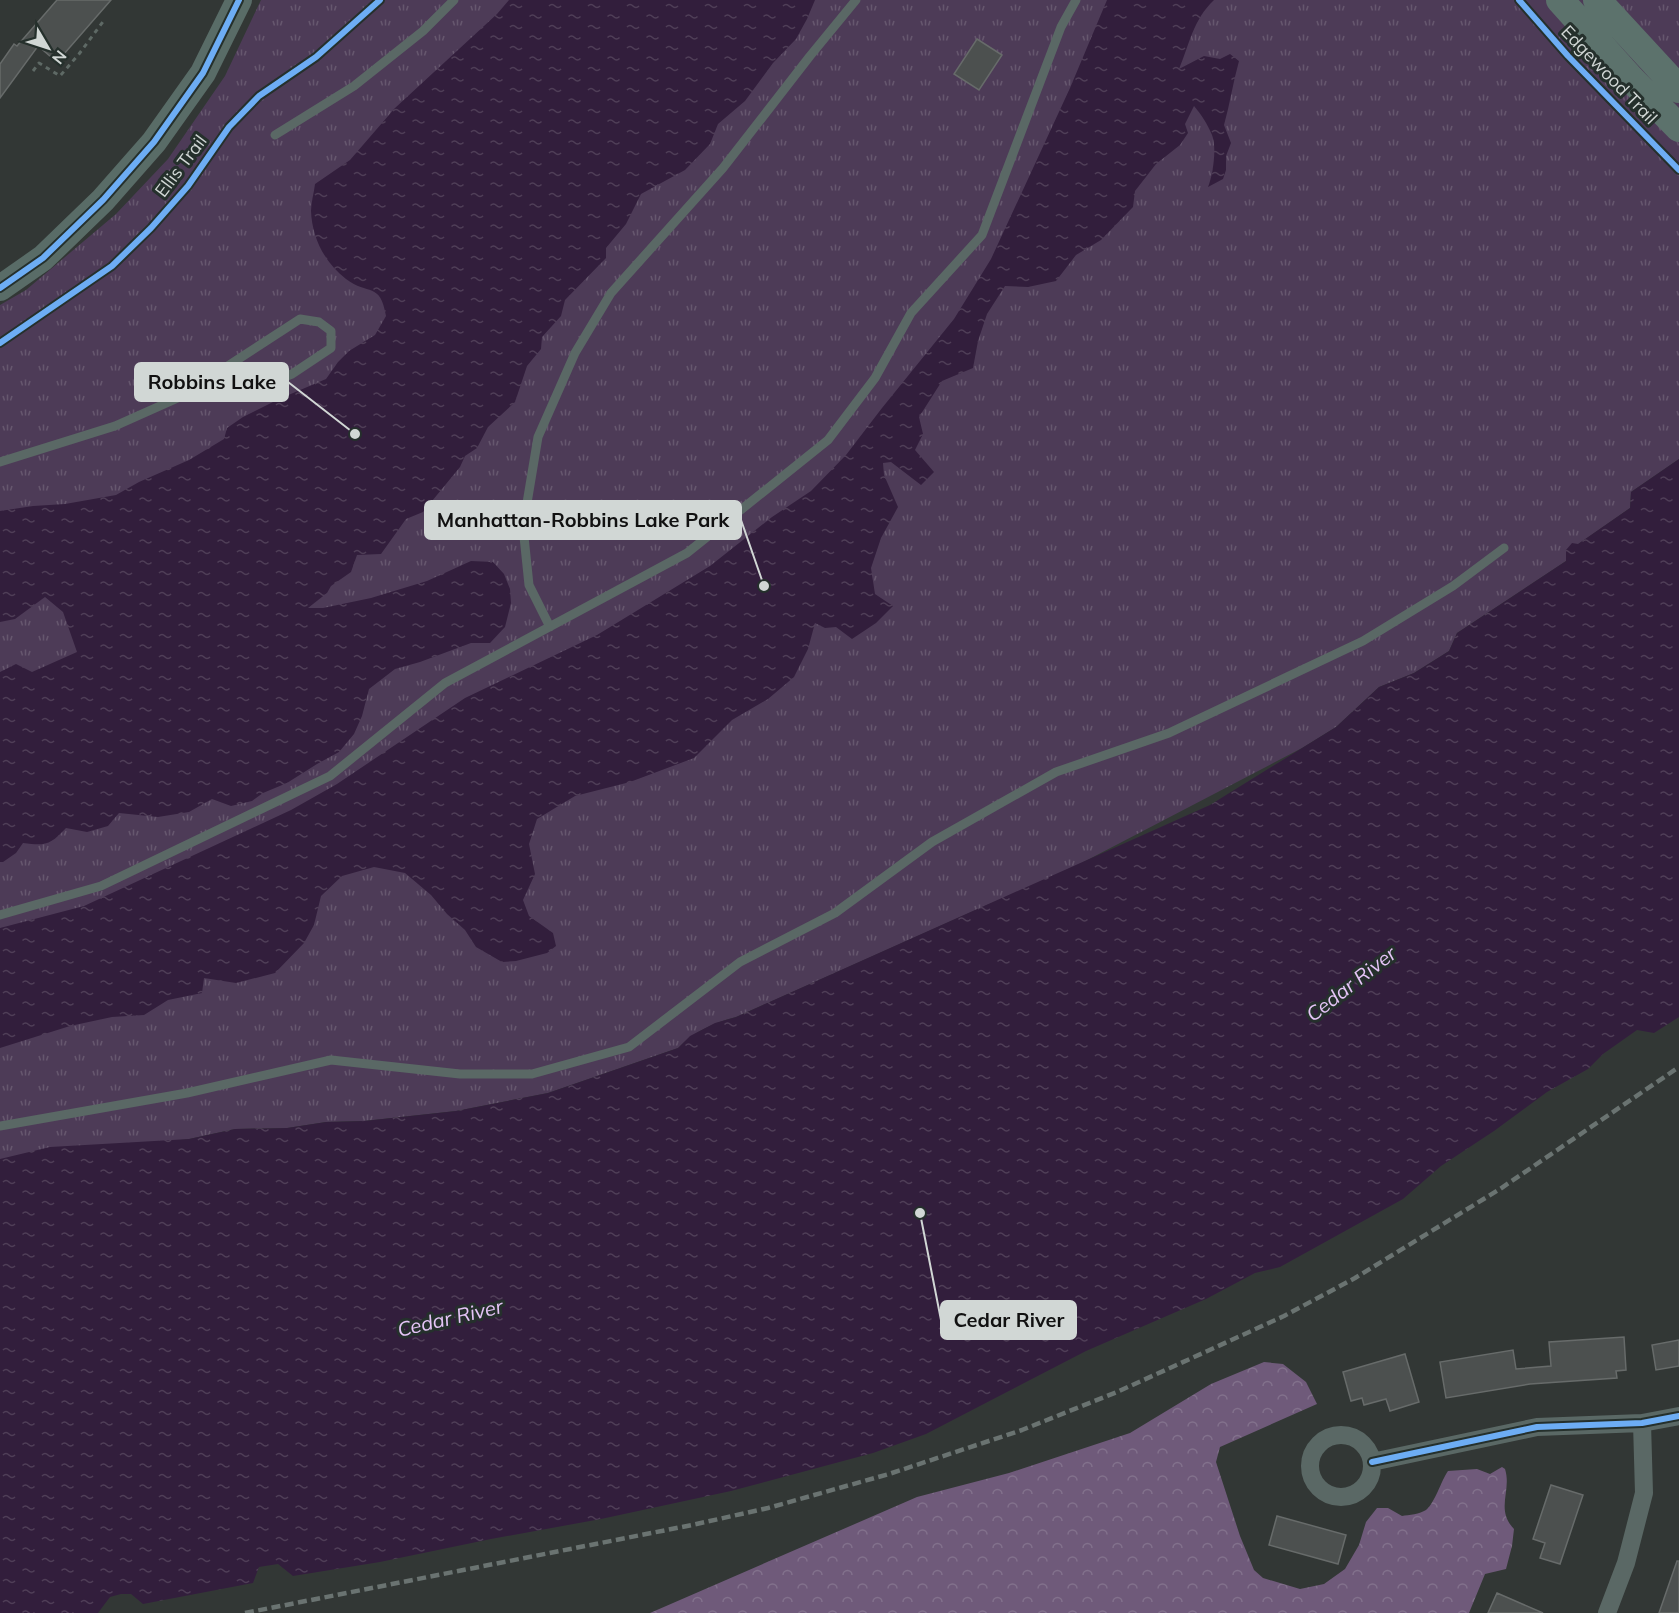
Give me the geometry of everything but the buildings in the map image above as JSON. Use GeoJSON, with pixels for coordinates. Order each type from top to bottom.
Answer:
{"type":"FeatureCollection","features":[{"type":"Feature","properties":{"kind":"main road"},"geometry":{"type":"LineString","coordinates":[[1560,0],[1679,128]]}},
{"type":"Feature","properties":{"kind":"main road"},"geometry":{"type":"LineString","coordinates":[[1597,0],[1679,89]]}},
{"type":"Feature","properties":{"kind":"street"},"geometry":{"type":"LineString","coordinates":[[0,288],[43,258],[103,200],[154,142],[203,73],[239,0]]}},
{"type":"Feature","properties":{"kind":"street"},"geometry":{"type":"LineString","coordinates":[[1372,1462],[1537,1427],[1642,1423],[1679,1416]]}},
{"type":"Feature","properties":{"kind":"street"},"geometry":{"type":"LineString","coordinates":[[1607,1613],[1626,1563],[1644,1493],[1642,1423]]}},
{"type":"Feature","properties":{"kind":"lane"},"geometry":{"type":"LineString","coordinates":[[275,135],[354,86],[423,31],[454,0]]}},
{"type":"Feature","properties":{"kind":"lane"},"geometry":{"type":"LineString","coordinates":[[550,627],[529,585],[523,526],[538,437],[575,353],[611,293],[723,168],[856,0]]}},
{"type":"Feature","properties":{"kind":"lane"},"geometry":{"type":"LineString","coordinates":[[0,915],[101,886],[330,776],[445,683],[687,553],[828,440],[875,378],[911,313],[982,235],[1061,27],[1076,0]]}},
{"type":"Feature","properties":{"kind":"lane"},"geometry":{"type":"LineString","coordinates":[[0,462],[115,426],[180,397],[300,319],[319,322],[331,331],[331,348],[292,374],[250,391],[180,397]]}},
{"type":"Feature","properties":{"kind":"lane"},"geometry":{"type":"LineString","coordinates":[[0,1126],[188,1093],[331,1060],[460,1074],[532,1074],[629,1047],[740,963],[835,914],[932,842],[1056,772],[1169,733],[1363,641],[1454,586],[1504,548]]}},
{"type":"Feature","properties":{"kind":"path"},"geometry":{"type":"LineString","coordinates":[[33,71],[39,63],[60,76],[105,19]]}},
{"type":"Feature","properties":{"kind":"green space"},"geometry":{"type":"Polygon","coordinates":[[[261,0],[1679,0],[1679,459],[1631,492],[1630,508],[1577,545],[1566,550],[1566,561],[1457,633],[1449,651],[1414,673],[1379,687],[1336,727],[1302,748],[1047,881],[987,905],[736,1017],[712,1025],[698,1032],[678,1048],[548,1093],[456,1111],[364,1121],[326,1122],[287,1128],[235,1129],[189,1139],[0,1161],[0,305],[26,290],[116,214],[168,159],[225,76],[261,0]]]}},
{"type":"Feature","properties":{"kind":"green space"},"geometry":{"type":"Polygon","coordinates":[[[1264,1362],[1283,1364],[1306,1382],[1317,1404],[1220,1447],[1216,1462],[1240,1536],[1254,1570],[1263,1578],[1300,1589],[1324,1584],[1345,1569],[1359,1545],[1366,1522],[1377,1508],[1388,1508],[1402,1516],[1421,1512],[1426,1510],[1432,1502],[1448,1471],[1477,1469],[1490,1474],[1502,1467],[1507,1477],[1506,1514],[1508,1522],[1514,1529],[1512,1546],[1506,1569],[1485,1574],[1469,1613],[650,1613],[917,1497],[1009,1473],[1130,1433],[1211,1384],[1264,1362]]]}},
{"type":"Feature","properties":{"kind":"water"},"geometry":{"type":"Polygon","coordinates":[[[509,0],[815,0],[796,39],[773,63],[745,101],[718,124],[710,144],[685,170],[641,194],[626,224],[606,248],[606,258],[565,300],[561,316],[542,337],[541,349],[527,366],[515,402],[488,427],[477,448],[465,456],[460,467],[423,512],[406,519],[381,554],[357,555],[351,572],[331,586],[327,593],[308,608],[323,608],[371,598],[427,581],[471,561],[493,562],[504,574],[510,589],[511,603],[505,627],[490,643],[471,643],[395,669],[369,689],[362,716],[354,734],[339,752],[252,801],[231,806],[212,799],[189,812],[158,817],[119,813],[108,826],[87,832],[66,828],[47,843],[23,843],[16,853],[0,862],[0,672],[16,664],[32,672],[77,652],[63,612],[45,597],[15,619],[0,622],[0,511],[65,504],[116,495],[189,460],[224,439],[227,428],[243,417],[326,379],[349,351],[375,335],[386,316],[377,293],[354,284],[339,273],[326,258],[317,240],[311,211],[315,184],[350,160],[395,108],[497,14],[509,0]]]}},
{"type":"Feature","properties":{"kind":"water"},"geometry":{"type":"Polygon","coordinates":[[[1107,0],[1214,0],[1201,16],[1179,69],[1204,56],[1220,59],[1230,54],[1239,61],[1224,125],[1231,143],[1226,156],[1226,170],[1223,179],[1208,187],[1214,161],[1213,140],[1202,116],[1194,106],[1185,124],[1188,133],[1180,145],[1156,164],[1135,191],[1133,207],[1101,240],[1076,255],[1056,281],[1028,287],[1005,286],[987,314],[978,341],[973,368],[942,381],[919,417],[923,434],[915,450],[934,472],[921,485],[891,462],[883,463],[884,475],[898,507],[881,538],[871,568],[875,594],[893,606],[876,623],[852,639],[836,627],[825,628],[815,623],[808,649],[794,677],[768,699],[732,720],[694,758],[630,782],[575,796],[537,819],[529,844],[535,874],[523,900],[529,916],[553,933],[556,946],[547,953],[502,962],[476,947],[465,930],[431,895],[405,873],[374,867],[342,876],[321,896],[314,925],[304,943],[275,973],[236,983],[204,978],[202,993],[168,1000],[144,1015],[112,1017],[70,1026],[0,1048],[0,928],[84,906],[291,810],[337,784],[465,698],[597,635],[710,566],[772,517],[811,491],[846,455],[954,319],[991,259],[1070,88],[1107,0]]]}},
{"type":"Feature","properties":{"kind":"water"},"geometry":{"type":"Polygon","coordinates":[[[1679,459],[1679,1017],[1654,1033],[1637,1030],[1603,1054],[1588,1069],[1547,1092],[1441,1166],[1403,1199],[1280,1267],[1255,1273],[1206,1299],[1086,1351],[926,1434],[873,1453],[731,1491],[380,1562],[293,1576],[278,1564],[259,1567],[253,1583],[143,1604],[131,1594],[121,1594],[110,1597],[98,1613],[0,1613],[0,1159],[50,1147],[189,1139],[235,1129],[287,1128],[326,1122],[364,1121],[456,1111],[548,1093],[678,1048],[690,1036],[715,1023],[736,1017],[1210,805],[1336,727],[1379,687],[1414,673],[1449,651],[1457,633],[1566,561],[1566,550],[1572,543],[1578,544],[1630,508],[1631,492],[1679,459]]]}},
{"type":"Feature","properties":{"kind":"railway"},"geometry":{"type":"LineString","coordinates":[[245,1613],[768,1508],[889,1474],[1022,1430],[1117,1392],[1214,1348],[1284,1316],[1355,1278],[1500,1189],[1679,1067]]}},
{"type":"Feature","properties":{"kind":"cycle path"},"geometry":{"type":"LineString","coordinates":[[0,288],[43,258],[103,200],[154,142],[203,73],[239,0]]}},
{"type":"Feature","properties":{"kind":"cycle path","name":"Ellis Trail"},"geometry":{"type":"LineString","coordinates":[[0,343],[112,266],[151,228],[188,186],[229,127],[259,96],[316,57],[380,0]]}},
{"type":"Feature","properties":{"kind":"cycle path","name":"Edgewood Trail"},"geometry":{"type":"LineString","coordinates":[[1519,0],[1568,56],[1679,170]]}},
{"type":"Feature","properties":{"kind":"cycle path"},"geometry":{"type":"LineString","coordinates":[[1372,1462],[1537,1427],[1642,1423],[1679,1416]]}},
{"type":"Feature","properties":{"kind":"place","name":"Robbins Lake"},"geometry":{"type":"Point","coordinates":[355,434]}},
{"type":"Feature","properties":{"kind":"place","name":"Manhattan-Robbins Lake Park"},"geometry":{"type":"Point","coordinates":[764,586]}},
{"type":"Feature","properties":{"kind":"place","name":"Cedar River"},"geometry":{"type":"Point","coordinates":[920,1213]}}]}
